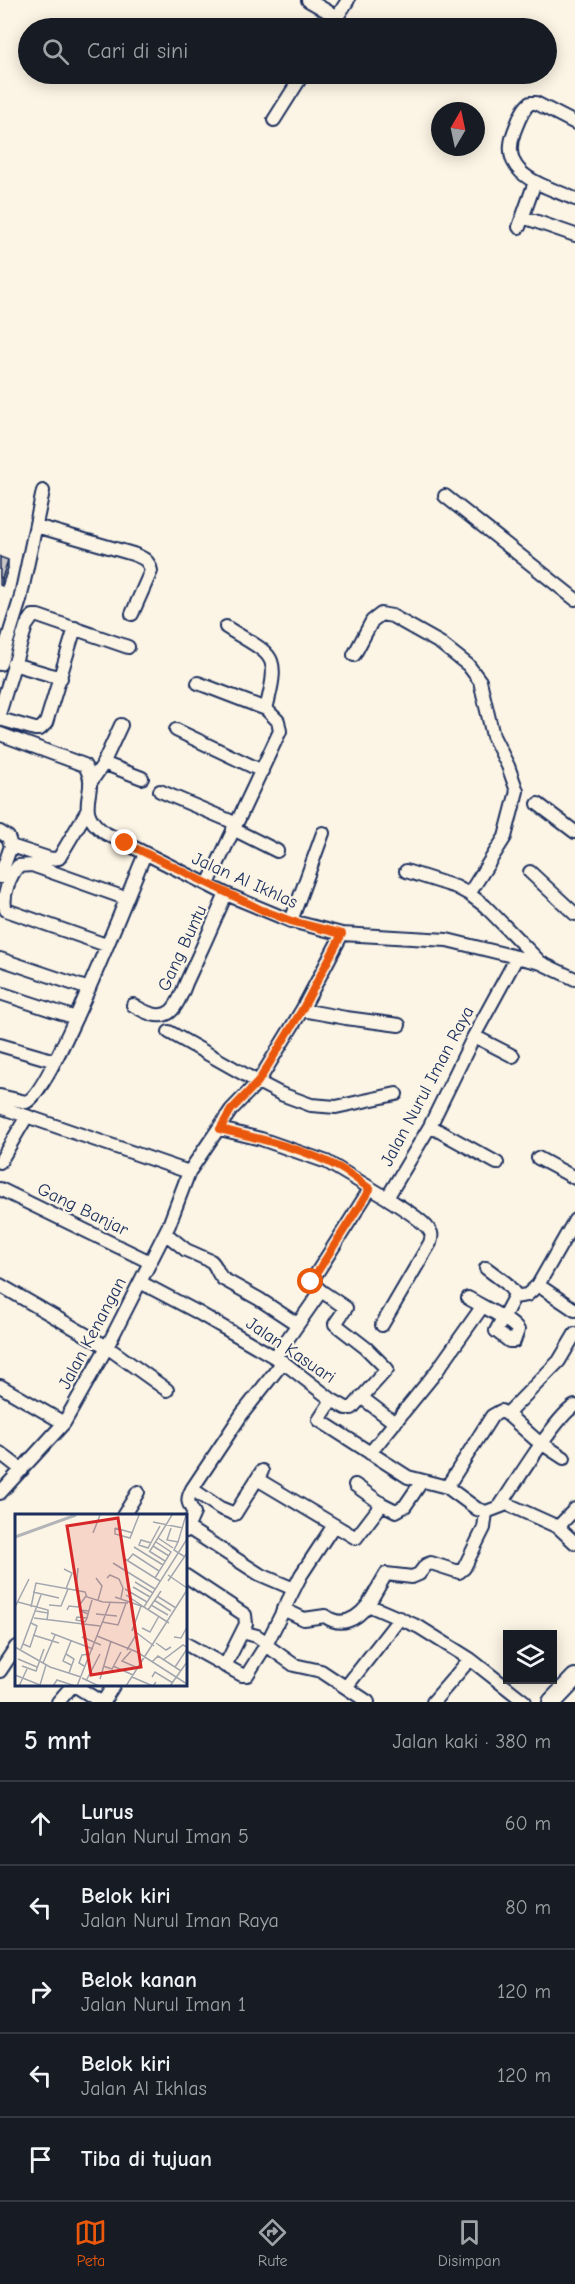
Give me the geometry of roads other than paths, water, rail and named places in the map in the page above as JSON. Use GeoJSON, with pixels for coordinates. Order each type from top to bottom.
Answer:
{"type":"FeatureCollection","features":[{"type":"Feature","properties":{"kind":"main road"},"geometry":{"type":"LineString","coordinates":[[552,1702],[575,1678]]}},
{"type":"Feature","properties":{"kind":"street"},"geometry":{"type":"LineString","coordinates":[[308,0],[338,17],[348,0]]}},
{"type":"Feature","properties":{"kind":"street"},"geometry":{"type":"LineString","coordinates":[[274,120],[297,84]]}},
{"type":"Feature","properties":{"kind":"street"},"geometry":{"type":"LineString","coordinates":[[575,123],[536,103],[530,103],[526,106],[513,135],[510,148],[511,160],[518,170],[535,182],[575,199]]}},
{"type":"Feature","properties":{"kind":"street"},"geometry":{"type":"LineString","coordinates":[[535,182],[521,222],[575,235]]}},
{"type":"Feature","properties":{"kind":"street"},"geometry":{"type":"LineString","coordinates":[[0,664],[20,600],[43,491]]}},
{"type":"Feature","properties":{"kind":"street"},"geometry":{"type":"LineString","coordinates":[[445,496],[575,599]]}},
{"type":"Feature","properties":{"kind":"street"},"geometry":{"type":"LineString","coordinates":[[36,526],[133,554],[146,560],[150,565],[150,572],[132,614]]}},
{"type":"Feature","properties":{"kind":"street"},"geometry":{"type":"LineString","coordinates":[[354,656],[372,621],[381,614],[392,616],[440,643],[468,665],[480,681],[492,736],[508,766],[517,791],[505,837],[469,894]]}},
{"type":"Feature","properties":{"kind":"street"},"geometry":{"type":"LineString","coordinates":[[0,711],[13,664],[28,621],[33,616],[128,647]]}},
{"type":"Feature","properties":{"kind":"street"},"geometry":{"type":"LineString","coordinates":[[226,627],[266,652],[272,659],[274,668],[266,709]]}},
{"type":"Feature","properties":{"kind":"street"},"geometry":{"type":"LineString","coordinates":[[0,719],[35,729],[43,727],[48,720],[75,628]]}},
{"type":"Feature","properties":{"kind":"street"},"geometry":{"type":"LineString","coordinates":[[13,664],[60,678]]}},
{"type":"Feature","properties":{"kind":"street"},"geometry":{"type":"LineString","coordinates":[[198,683],[266,709],[278,721],[280,731],[208,884]]}},
{"type":"Feature","properties":{"kind":"street"},"geometry":{"type":"LineString","coordinates":[[90,783],[103,763],[120,725]]}},
{"type":"Feature","properties":{"kind":"street"},"geometry":{"type":"LineString","coordinates":[[176,730],[262,771]]}},
{"type":"Feature","properties":{"kind":"street"},"geometry":{"type":"LineString","coordinates":[[0,734],[77,761],[88,770],[90,783],[87,811],[59,858],[51,859],[11,846]]}},
{"type":"Feature","properties":{"kind":"street"},"geometry":{"type":"LineString","coordinates":[[103,763],[142,778]]}},
{"type":"Feature","properties":{"kind":"street"},"geometry":{"type":"LineString","coordinates":[[160,791],[234,826],[277,851]]}},
{"type":"Feature","properties":{"kind":"street"},"geometry":{"type":"LineString","coordinates":[[538,804],[575,832]]}},
{"type":"Feature","properties":{"kind":"street","name":"Jalan Al Ikhlas"},"geometry":{"type":"LineString","coordinates":[[87,811],[97,827],[145,854],[226,894],[291,921],[342,934],[447,940],[541,963]]}},
{"type":"Feature","properties":{"kind":"street"},"geometry":{"type":"LineString","coordinates":[[0,832],[8,837],[11,846],[0,877]]}},
{"type":"Feature","properties":{"kind":"street"},"geometry":{"type":"LineString","coordinates":[[291,921],[323,833]]}},
{"type":"Feature","properties":{"kind":"street"},"geometry":{"type":"LineString","coordinates":[[0,1096],[21,1102],[31,1101],[55,1061],[89,989],[145,854]]}},
{"type":"Feature","properties":{"kind":"street"},"geometry":{"type":"LineString","coordinates":[[106,945],[6,909],[4,899],[14,872],[18,866],[32,865],[125,898]]}},
{"type":"Feature","properties":{"kind":"street"},"geometry":{"type":"LineString","coordinates":[[406,871],[442,882],[469,894],[485,906],[541,963],[575,979]]}},
{"type":"Feature","properties":{"kind":"street"},"geometry":{"type":"LineString","coordinates":[[530,872],[575,914]]}},
{"type":"Feature","properties":{"kind":"street","name":"Gang Buntu"},"geometry":{"type":"LineString","coordinates":[[133,1005],[154,1014],[163,1015],[171,1011],[185,986],[226,894]]}},
{"type":"Feature","properties":{"kind":"street","name":"Jalan Kenangan"},"geometry":{"type":"LineString","coordinates":[[0,1493],[64,1423],[107,1347],[165,1233],[189,1172],[231,1110],[258,1082],[302,1010],[342,934]]}},
{"type":"Feature","properties":{"kind":"street","name":"Jalan Nurul Iman Raya"},"geometry":{"type":"LineString","coordinates":[[387,1198],[430,1126],[474,1036],[517,957]]}},
{"type":"Feature","properties":{"kind":"street"},"geometry":{"type":"LineString","coordinates":[[0,959],[89,989]]}},
{"type":"Feature","properties":{"kind":"street"},"geometry":{"type":"LineString","coordinates":[[0,993],[76,1018]]}},
{"type":"Feature","properties":{"kind":"street"},"geometry":{"type":"LineString","coordinates":[[302,1010],[399,1025]]}},
{"type":"Feature","properties":{"kind":"street"},"geometry":{"type":"LineString","coordinates":[[169,1032],[281,1094],[311,1105],[336,1107],[396,1094]]}},
{"type":"Feature","properties":{"kind":"street"},"geometry":{"type":"LineString","coordinates":[[474,1036],[513,1056]]}},
{"type":"Feature","properties":{"kind":"street"},"geometry":{"type":"LineString","coordinates":[[0,1045],[55,1061]]}},
{"type":"Feature","properties":{"kind":"street"},"geometry":{"type":"LineString","coordinates":[[0,1107],[189,1172]]}},
{"type":"Feature","properties":{"kind":"street"},"geometry":{"type":"LineString","coordinates":[[0,1162],[27,1116]]}},
{"type":"Feature","properties":{"kind":"street"},"geometry":{"type":"LineString","coordinates":[[430,1126],[497,1163]]}},
{"type":"Feature","properties":{"kind":"street"},"geometry":{"type":"LineString","coordinates":[[220,1129],[261,1139],[342,1169],[415,1217],[430,1232],[430,1243],[381,1325]]}},
{"type":"Feature","properties":{"kind":"street"},"geometry":{"type":"LineString","coordinates":[[538,1158],[575,1178]]}},
{"type":"Feature","properties":{"kind":"street","name":"Gang Banjar"},"geometry":{"type":"LineString","coordinates":[[0,1189],[150,1262]]}},
{"type":"Feature","properties":{"kind":"street"},"geometry":{"type":"LineString","coordinates":[[332,1400],[350,1408],[355,1406],[387,1369],[366,1348],[335,1324],[346,1308],[311,1282],[370,1189]]}},
{"type":"Feature","properties":{"kind":"street"},"geometry":{"type":"LineString","coordinates":[[516,1295],[527,1295],[538,1285],[574,1225]]}},
{"type":"Feature","properties":{"kind":"street"},"geometry":{"type":"LineString","coordinates":[[165,1233],[186,1250],[211,1261],[218,1275],[223,1279],[297,1324]]}},
{"type":"Feature","properties":{"kind":"street"},"geometry":{"type":"LineString","coordinates":[[486,1268],[506,1283],[516,1295]]}},
{"type":"Feature","properties":{"kind":"street","name":"Jalan Kasuari"},"geometry":{"type":"LineString","coordinates":[[140,1282],[279,1360],[332,1400],[319,1420],[370,1454],[408,1477],[447,1487],[477,1509],[486,1512]]}},
{"type":"Feature","properties":{"kind":"street"},"geometry":{"type":"LineString","coordinates":[[0,1285],[107,1347],[167,1390]]}},
{"type":"Feature","properties":{"kind":"street"},"geometry":{"type":"LineString","coordinates":[[538,1285],[575,1310]]}},
{"type":"Feature","properties":{"kind":"street"},"geometry":{"type":"LineString","coordinates":[[188,1527],[194,1513],[187,1503],[192,1489],[279,1360],[297,1324],[321,1291]]}},
{"type":"Feature","properties":{"kind":"street"},"geometry":{"type":"LineString","coordinates":[[468,1298],[501,1318],[516,1295]]}},
{"type":"Feature","properties":{"kind":"street"},"geometry":{"type":"LineString","coordinates":[[370,1454],[456,1346],[482,1307]]}},
{"type":"Feature","properties":{"kind":"street"},"geometry":{"type":"LineString","coordinates":[[507,1413],[559,1361],[575,1334]]}},
{"type":"Feature","properties":{"kind":"street"},"geometry":{"type":"LineString","coordinates":[[0,1386],[64,1423]]}},
{"type":"Feature","properties":{"kind":"street"},"geometry":{"type":"LineString","coordinates":[[362,1397],[395,1422]]}},
{"type":"Feature","properties":{"kind":"street"},"geometry":{"type":"LineString","coordinates":[[500,1506],[542,1444],[568,1410],[575,1406]]}},
{"type":"Feature","properties":{"kind":"street"},"geometry":{"type":"LineString","coordinates":[[447,1487],[492,1416],[501,1411],[507,1413],[542,1444],[564,1458]]}},
{"type":"Feature","properties":{"kind":"street"},"geometry":{"type":"LineString","coordinates":[[0,1453],[22,1470]]}},
{"type":"Feature","properties":{"kind":"street"},"geometry":{"type":"LineString","coordinates":[[192,1489],[220,1508],[234,1514],[259,1475],[356,1538],[382,1504]]}},
{"type":"Feature","properties":{"kind":"street"},"geometry":{"type":"LineString","coordinates":[[355,1485],[396,1511],[412,1497],[422,1480]]}},
{"type":"Feature","properties":{"kind":"street"},"geometry":{"type":"LineString","coordinates":[[124,1514],[138,1492]]}},
{"type":"Feature","properties":{"kind":"street"},"geometry":{"type":"LineString","coordinates":[[283,1609],[304,1619],[325,1616],[335,1623],[341,1623],[358,1616],[368,1605],[386,1574],[412,1577],[431,1563],[459,1572],[464,1568],[484,1528],[486,1512],[507,1504],[558,1527],[575,1543]]}},
{"type":"Feature","properties":{"kind":"street"},"geometry":{"type":"LineString","coordinates":[[558,1527],[575,1509]]}},
{"type":"Feature","properties":{"kind":"street"},"geometry":{"type":"LineString","coordinates":[[188,1645],[242,1675],[247,1674],[266,1644],[294,1589],[334,1525]]}},
{"type":"Feature","properties":{"kind":"street"},"geometry":{"type":"LineString","coordinates":[[188,1530],[259,1574],[294,1589]]}},
{"type":"Feature","properties":{"kind":"street"},"geometry":{"type":"LineString","coordinates":[[188,1577],[245,1615],[246,1624],[225,1666]]}},
{"type":"Feature","properties":{"kind":"street"},"geometry":{"type":"LineString","coordinates":[[368,1605],[419,1627],[470,1659],[525,1702]]}},
{"type":"Feature","properties":{"kind":"street"},"geometry":{"type":"LineString","coordinates":[[346,1687],[400,1618]]}},
{"type":"Feature","properties":{"kind":"street"},"geometry":{"type":"LineString","coordinates":[[242,1632],[257,1636],[294,1665],[321,1671],[368,1702]]}},
{"type":"Feature","properties":{"kind":"street"},"geometry":{"type":"LineString","coordinates":[[0,1671],[15,1648]]}},
{"type":"Feature","properties":{"kind":"street"},"geometry":{"type":"LineString","coordinates":[[433,1702],[470,1659]]}},
{"type":"Feature","properties":{"kind":"street"},"geometry":{"type":"LineString","coordinates":[[58,1702],[71,1687],[77,1687],[102,1702],[112,1687]]}}]}
